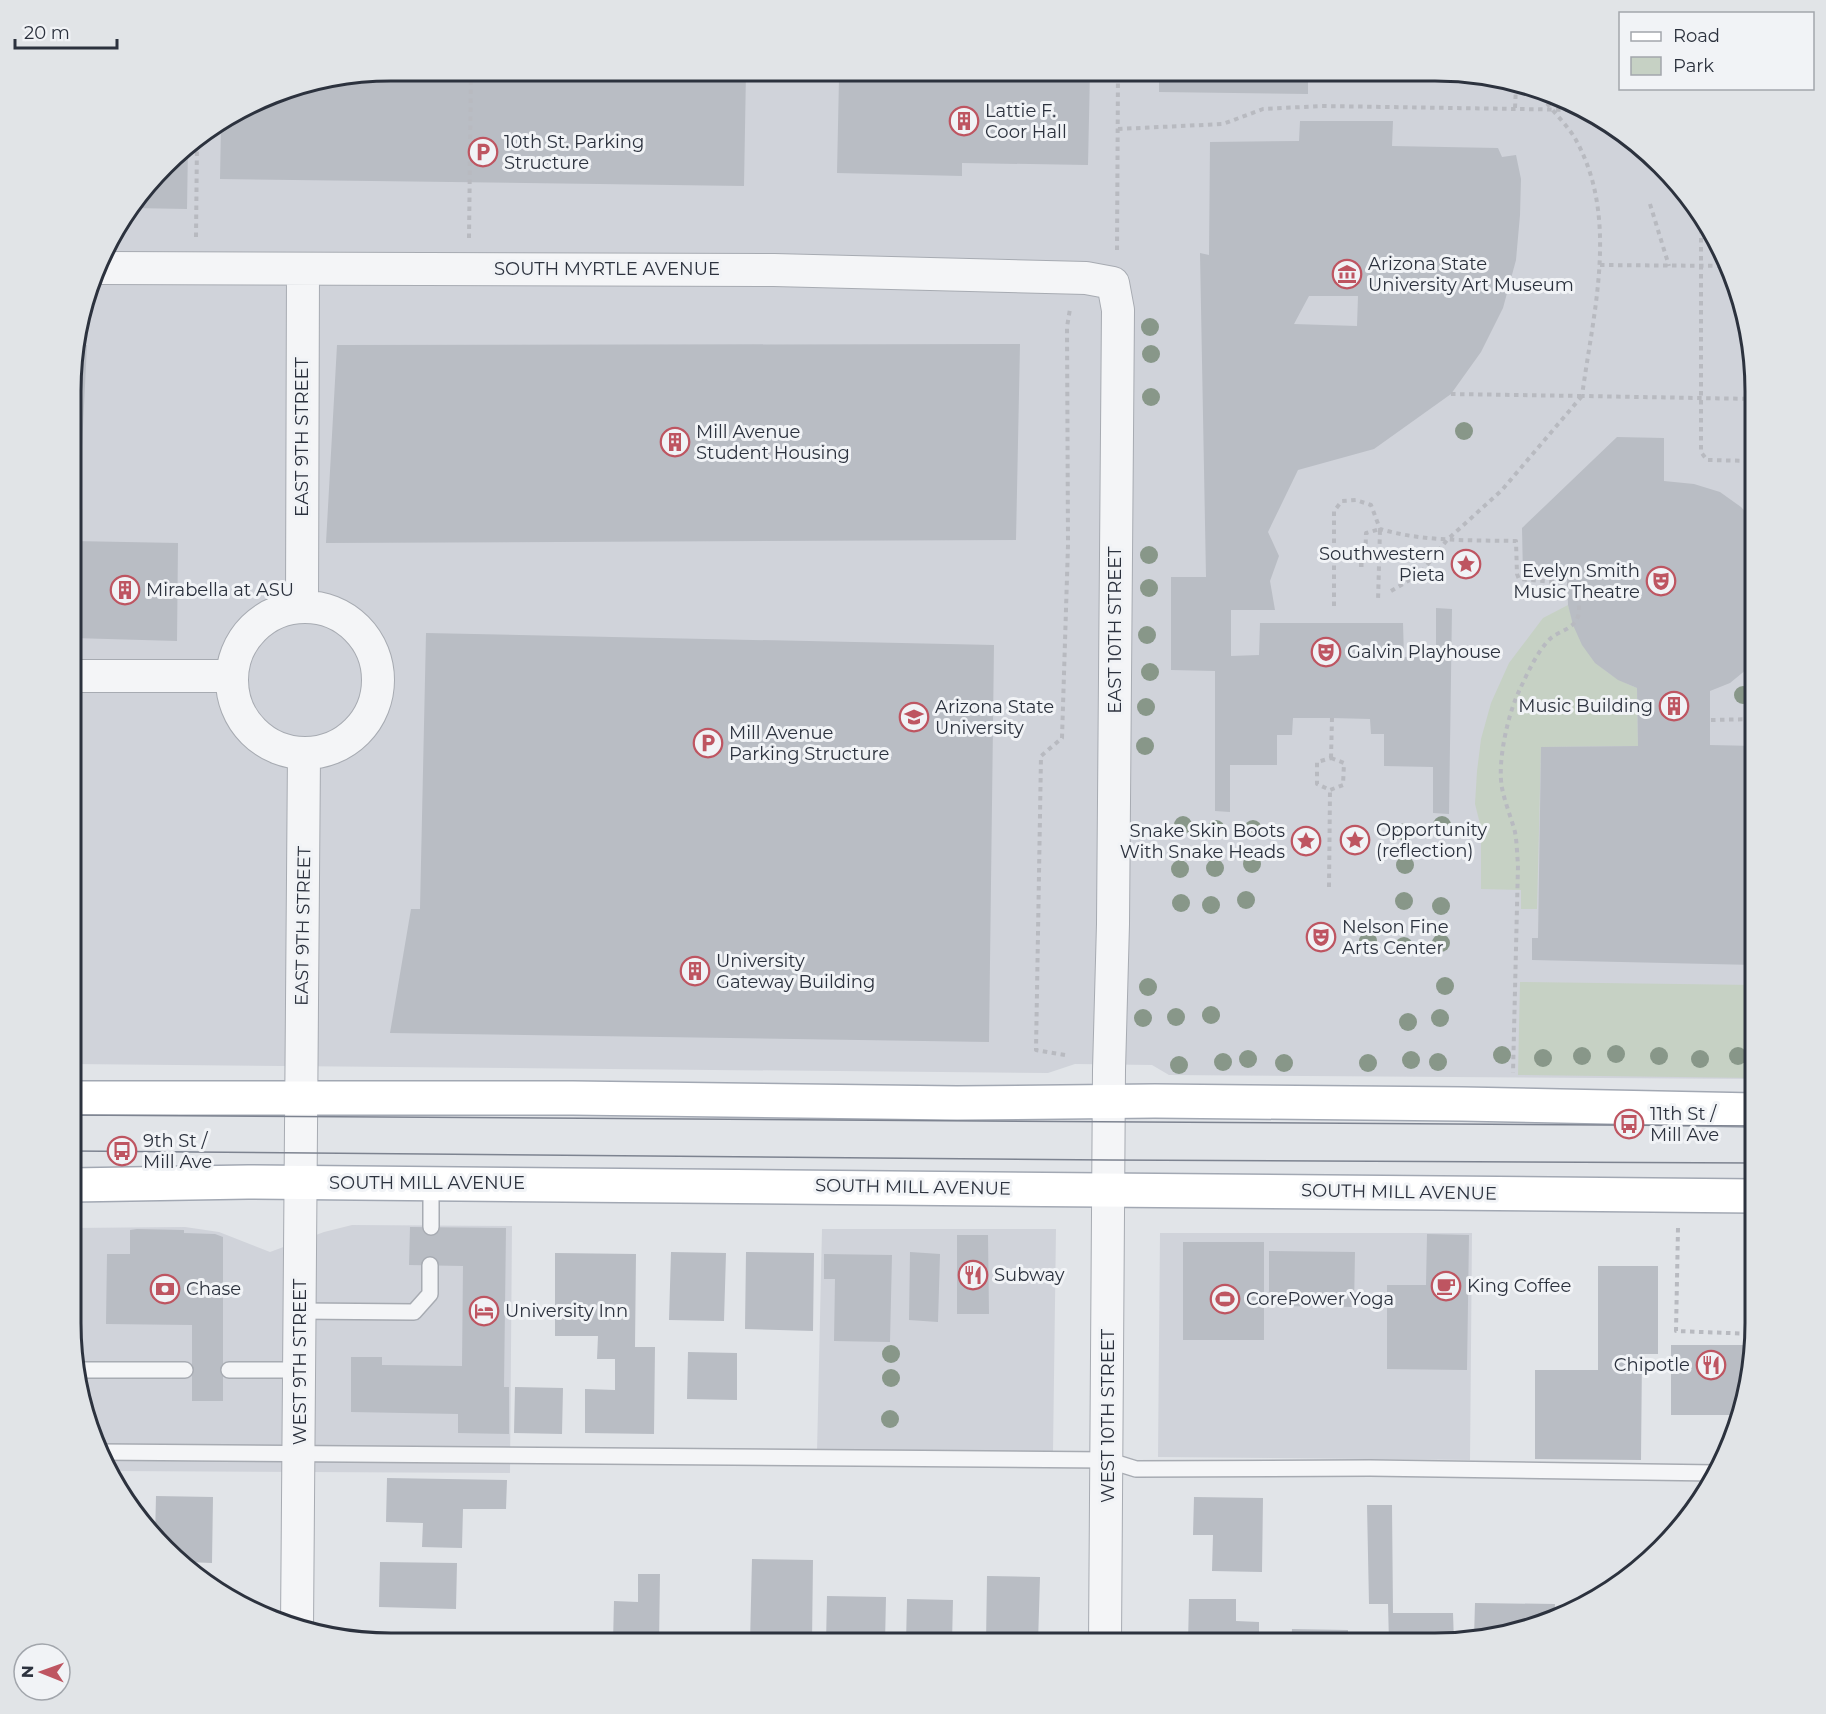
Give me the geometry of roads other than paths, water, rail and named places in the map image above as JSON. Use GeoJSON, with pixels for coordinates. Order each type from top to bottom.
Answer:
{"type":"FeatureCollection","features":[{"type":"Feature","properties":{"kind":"main road"},"geometry":{"type":"LineString","coordinates":[[81,1098],[1110,1101],[1462,1104],[1745,1110]]}},
{"type":"Feature","properties":{"kind":"main road","name":"SOUTH MILL AVENUE"},"geometry":{"type":"LineString","coordinates":[[81,1185],[248,1182],[431,1183],[1745,1196]]}},
{"type":"Feature","properties":{"kind":"street","name":"SOUTH MYRTLE AVENUE"},"geometry":{"type":"LineString","coordinates":[[107,268],[774,270],[1086,278],[1113,283]]}},
{"type":"Feature","properties":{"kind":"street","name":"EAST 9TH STREET"},"geometry":{"type":"LineString","coordinates":[[302,606],[303,269]]}},
{"type":"Feature","properties":{"kind":"street","name":"EAST 10TH STREET"},"geometry":{"type":"LineString","coordinates":[[1109,1189],[1118,321],[1113,283]]}},
{"type":"Feature","properties":{"kind":"street"},"geometry":{"type":"LineString","coordinates":[[302,606],[325,608],[346,619],[363,635],[375,656],[379,679],[375,702],[365,723],[348,740],[328,751],[304,754],[281,750],[260,739],[244,722],[233,700],[231,676],[235,654],[246,635],[261,620],[281,610],[302,606]]}},
{"type":"Feature","properties":{"kind":"street"},"geometry":{"type":"LineString","coordinates":[[81,676],[231,676]]}},
{"type":"Feature","properties":{"kind":"street","name":"EAST 9TH STREET"},"geometry":{"type":"LineString","coordinates":[[302,1098],[304,754]]}},
{"type":"Feature","properties":{"kind":"street","name":"WEST 9TH STREET"},"geometry":{"type":"LineString","coordinates":[[297,1618],[302,1098]]}},
{"type":"Feature","properties":{"kind":"street","name":"WEST 10TH STREET"},"geometry":{"type":"LineString","coordinates":[[1106,1633],[1109,1189]]}},
{"type":"Feature","properties":{"kind":"lane"},"geometry":{"type":"LineString","coordinates":[[431,1183],[431,1227]]}},
{"type":"Feature","properties":{"kind":"lane"},"geometry":{"type":"LineString","coordinates":[[300,1311],[414,1312],[430,1294],[430,1265]]}},
{"type":"Feature","properties":{"kind":"lane"},"geometry":{"type":"LineString","coordinates":[[85,1370],[185,1370]]}},
{"type":"Feature","properties":{"kind":"lane"},"geometry":{"type":"LineString","coordinates":[[229,1370],[299,1370]]}},
{"type":"Feature","properties":{"kind":"lane"},"geometry":{"type":"LineString","coordinates":[[110,1452],[1107,1460],[1136,1469],[1370,1468],[1706,1473]]}},
{"type":"Feature","properties":{"kind":"tram line"},"geometry":{"type":"LineString","coordinates":[[81,1115],[1745,1126]]}},
{"type":"Feature","properties":{"kind":"tram line"},"geometry":{"type":"LineString","coordinates":[[81,1151],[1745,1163]]}},
{"type":"Feature","properties":{"kind":"place","name":"Lattie F. Coor Hall"},"geometry":{"type":"Point","coordinates":[964,121]}},
{"type":"Feature","properties":{"kind":"place","name":"10th St. Parking Structure"},"geometry":{"type":"Point","coordinates":[483,152]}},
{"type":"Feature","properties":{"kind":"place","name":"Arizona State University Art Museum"},"geometry":{"type":"Point","coordinates":[1347,274]}},
{"type":"Feature","properties":{"kind":"place","name":"Mill Avenue Student Housing"},"geometry":{"type":"Point","coordinates":[675,442]}},
{"type":"Feature","properties":{"kind":"place","name":"Southwestern Pieta"},"geometry":{"type":"Point","coordinates":[1466,564]}},
{"type":"Feature","properties":{"kind":"place","name":"Evelyn Smith Music Theatre"},"geometry":{"type":"Point","coordinates":[1661,581]}},
{"type":"Feature","properties":{"kind":"place","name":"Mirabella at ASU"},"geometry":{"type":"Point","coordinates":[125,590]}},
{"type":"Feature","properties":{"kind":"place","name":"Galvin Playhouse"},"geometry":{"type":"Point","coordinates":[1326,652]}},
{"type":"Feature","properties":{"kind":"place","name":"Music Building"},"geometry":{"type":"Point","coordinates":[1674,706]}},
{"type":"Feature","properties":{"kind":"place","name":"Arizona State University"},"geometry":{"type":"Point","coordinates":[914,717]}},
{"type":"Feature","properties":{"kind":"place","name":"Mill Avenue Parking Structure"},"geometry":{"type":"Point","coordinates":[708,743]}},
{"type":"Feature","properties":{"kind":"place","name":"Opportunity (reflection)"},"geometry":{"type":"Point","coordinates":[1355,840]}},
{"type":"Feature","properties":{"kind":"place","name":"Snake Skin Boots With Snake Heads"},"geometry":{"type":"Point","coordinates":[1306,841]}},
{"type":"Feature","properties":{"kind":"place","name":"Nelson Fine Arts Center"},"geometry":{"type":"Point","coordinates":[1321,937]}},
{"type":"Feature","properties":{"kind":"place","name":"University Gateway Building"},"geometry":{"type":"Point","coordinates":[695,971]}},
{"type":"Feature","properties":{"kind":"place","name":"11th St / Mill Ave"},"geometry":{"type":"Point","coordinates":[1629,1124]}},
{"type":"Feature","properties":{"kind":"place","name":"9th St / Mill Ave"},"geometry":{"type":"Point","coordinates":[122,1151]}},
{"type":"Feature","properties":{"kind":"place","name":"Subway"},"geometry":{"type":"Point","coordinates":[973,1275]}},
{"type":"Feature","properties":{"kind":"place","name":"King Coffee"},"geometry":{"type":"Point","coordinates":[1446,1286]}},
{"type":"Feature","properties":{"kind":"place","name":"Chase"},"geometry":{"type":"Point","coordinates":[165,1289]}},
{"type":"Feature","properties":{"kind":"place","name":"CorePower Yoga"},"geometry":{"type":"Point","coordinates":[1225,1299]}},
{"type":"Feature","properties":{"kind":"place","name":"University Inn"},"geometry":{"type":"Point","coordinates":[484,1311]}},
{"type":"Feature","properties":{"kind":"place","name":"Chipotle"},"geometry":{"type":"Point","coordinates":[1711,1365]}}]}
